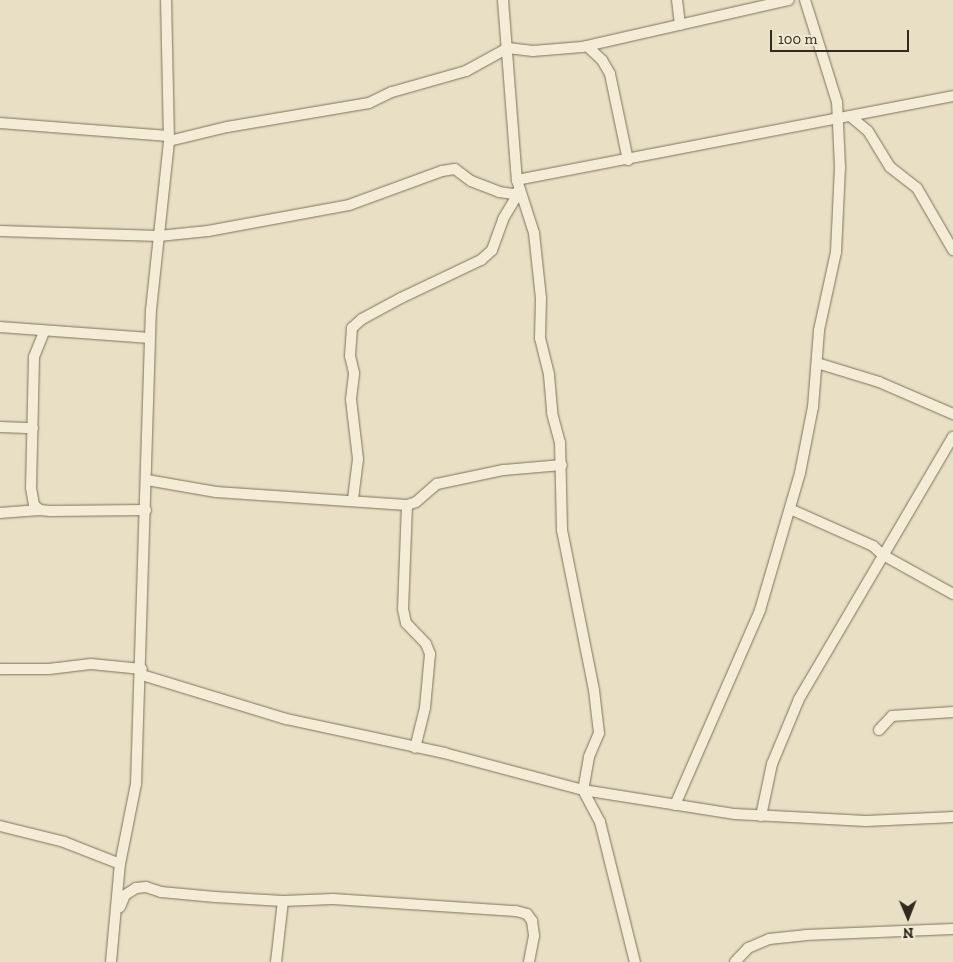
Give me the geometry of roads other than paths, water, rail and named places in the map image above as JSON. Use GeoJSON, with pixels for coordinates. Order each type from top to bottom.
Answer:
{"type":"FeatureCollection","features":[{"type":"Feature","properties":{"kind":"street"},"geometry":{"type":"LineString","coordinates":[[111,962],[120,864],[136,784],[142,672],[150,338],[168,138],[166,0]]}},
{"type":"Feature","properties":{"kind":"street"},"geometry":{"type":"LineString","coordinates":[[503,0],[517,180],[534,233],[542,298],[540,338],[548,368],[552,413],[560,442],[562,530],[594,690],[599,733],[589,757],[584,790],[600,822],[635,962]]}},
{"type":"Feature","properties":{"kind":"street"},"geometry":{"type":"LineString","coordinates":[[677,0],[680,25]]}},
{"type":"Feature","properties":{"kind":"street"},"geometry":{"type":"LineString","coordinates":[[0,123],[168,138],[369,103],[392,92],[466,71],[508,48],[533,51],[587,46],[789,0]]}},
{"type":"Feature","properties":{"kind":"street"},"geometry":{"type":"LineString","coordinates":[[674,805],[760,610],[790,509],[813,407],[819,330],[837,233],[838,118],[837,102],[807,0]]}},
{"type":"Feature","properties":{"kind":"street"},"geometry":{"type":"LineString","coordinates":[[587,46],[602,60],[610,74],[628,160]]}},
{"type":"Feature","properties":{"kind":"street"},"geometry":{"type":"LineString","coordinates":[[517,180],[953,96]]}},
{"type":"Feature","properties":{"kind":"street"},"geometry":{"type":"LineString","coordinates":[[850,116],[868,131],[890,167],[917,188],[953,250]]}},
{"type":"Feature","properties":{"kind":"street"},"geometry":{"type":"LineString","coordinates":[[0,231],[159,236],[208,231],[349,205],[442,171],[459,170],[476,184],[506,194],[519,191]]}},
{"type":"Feature","properties":{"kind":"street"},"geometry":{"type":"LineString","coordinates":[[352,499],[358,459],[351,399],[354,373],[350,356],[352,328],[362,319],[401,298],[481,260],[492,250],[502,219],[519,191]]}},
{"type":"Feature","properties":{"kind":"street"},"geometry":{"type":"LineString","coordinates":[[0,327],[44,332],[108,333],[150,338]]}},
{"type":"Feature","properties":{"kind":"street"},"geometry":{"type":"LineString","coordinates":[[40,510],[34,504],[32,488],[34,357],[44,332]]}},
{"type":"Feature","properties":{"kind":"street"},"geometry":{"type":"LineString","coordinates":[[817,363],[879,382],[953,414]]}},
{"type":"Feature","properties":{"kind":"street"},"geometry":{"type":"LineString","coordinates":[[0,427],[33,428]]}},
{"type":"Feature","properties":{"kind":"street"},"geometry":{"type":"LineString","coordinates":[[761,816],[772,764],[799,699],[953,437]]}},
{"type":"Feature","properties":{"kind":"street"},"geometry":{"type":"LineString","coordinates":[[147,480],[216,492],[352,499],[407,505],[416,502],[437,484],[503,470],[562,465]]}},
{"type":"Feature","properties":{"kind":"street"},"geometry":{"type":"LineString","coordinates":[[407,505],[403,609],[406,623],[426,644],[430,654],[426,708],[415,748]]}},
{"type":"Feature","properties":{"kind":"street"},"geometry":{"type":"LineString","coordinates":[[790,509],[873,546],[883,555],[953,594]]}},
{"type":"Feature","properties":{"kind":"street"},"geometry":{"type":"LineString","coordinates":[[0,513],[40,510],[146,510]]}},
{"type":"Feature","properties":{"kind":"street"},"geometry":{"type":"LineString","coordinates":[[0,669],[49,669],[91,664],[142,672],[286,719],[415,748],[584,790],[674,805],[761,816],[866,821],[953,817]]}},
{"type":"Feature","properties":{"kind":"street"},"geometry":{"type":"LineString","coordinates":[[879,730],[892,716],[953,712]]}},
{"type":"Feature","properties":{"kind":"street"},"geometry":{"type":"LineString","coordinates":[[0,826],[64,842],[120,864]]}},
{"type":"Feature","properties":{"kind":"street"},"geometry":{"type":"LineString","coordinates":[[117,913],[125,895],[136,888],[215,897],[283,901],[334,899],[516,911],[527,914],[532,921],[534,936],[529,962]]}},
{"type":"Feature","properties":{"kind":"street"},"geometry":{"type":"LineString","coordinates":[[276,962],[283,901]]}},
{"type":"Feature","properties":{"kind":"street"},"geometry":{"type":"LineString","coordinates":[[735,962],[748,948],[769,939],[805,934],[953,929]]}}]}
